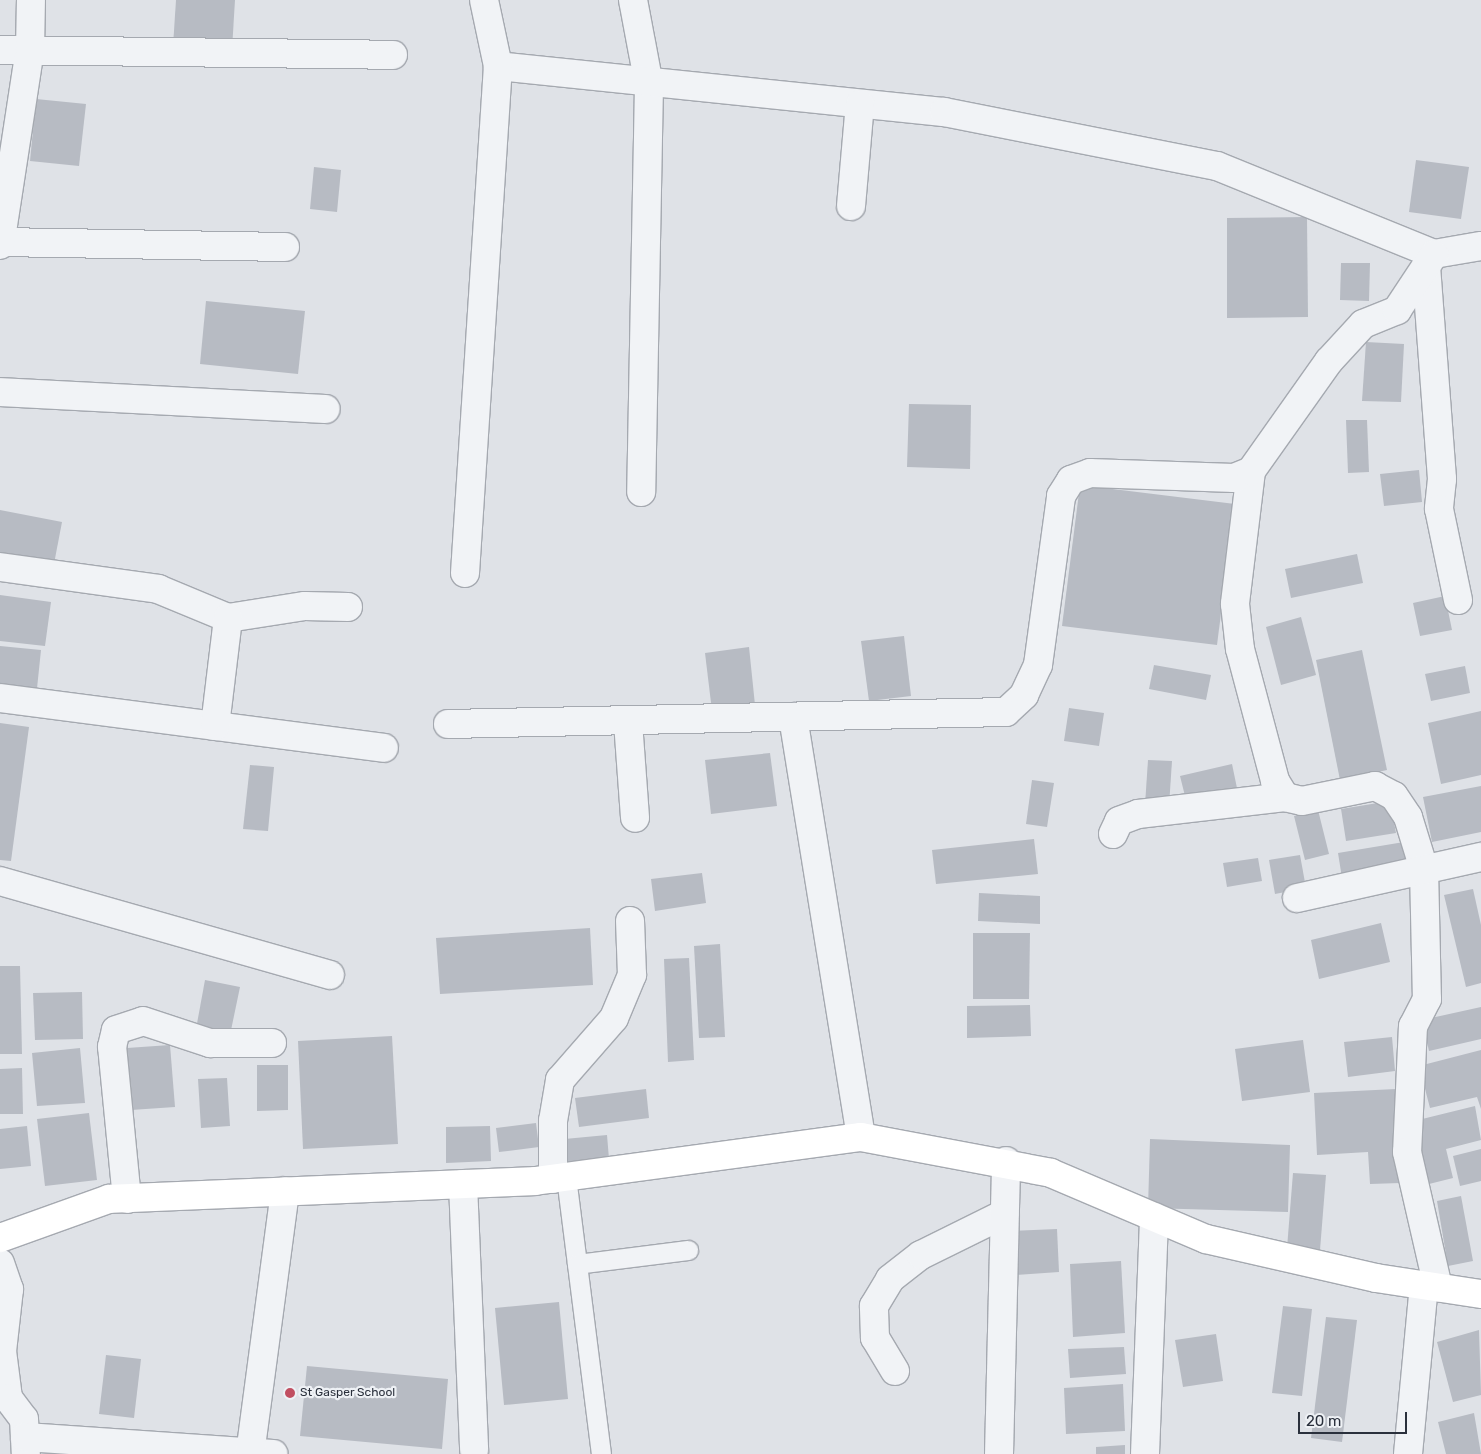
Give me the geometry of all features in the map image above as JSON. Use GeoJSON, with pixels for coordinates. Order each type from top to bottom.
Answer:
{"type":"FeatureCollection","features":[{"type":"Feature","properties":{"kind":"street"},"geometry":{"type":"LineString","coordinates":[[31,0],[30,50],[0,243],[285,247]]}},
{"type":"Feature","properties":{"kind":"street"},"geometry":{"type":"LineString","coordinates":[[465,573],[498,66],[484,0]]}},
{"type":"Feature","properties":{"kind":"street"},"geometry":{"type":"LineString","coordinates":[[633,0],[649,85],[641,492]]}},
{"type":"Feature","properties":{"kind":"street"},"geometry":{"type":"LineString","coordinates":[[0,50],[393,55]]}},
{"type":"Feature","properties":{"kind":"street"},"geometry":{"type":"LineString","coordinates":[[498,66],[649,85],[944,112],[1217,166],[1430,260],[1481,246]]}},
{"type":"Feature","properties":{"kind":"street"},"geometry":{"type":"LineString","coordinates":[[852,206],[860,104]]}},
{"type":"Feature","properties":{"kind":"street"},"geometry":{"type":"LineString","coordinates":[[1285,796],[1275,781],[1240,649],[1235,604],[1251,471],[1329,361],[1363,324],[1397,310],[1430,260]]}},
{"type":"Feature","properties":{"kind":"street"},"geometry":{"type":"LineString","coordinates":[[1430,260],[1442,470],[1439,509],[1458,600]]}},
{"type":"Feature","properties":{"kind":"street"},"geometry":{"type":"LineString","coordinates":[[0,392],[326,408]]}},
{"type":"Feature","properties":{"kind":"street"},"geometry":{"type":"LineString","coordinates":[[448,724],[628,722],[1006,712],[1024,694],[1038,665],[1061,496],[1071,480],[1090,473],[1234,478],[1251,471]]}},
{"type":"Feature","properties":{"kind":"street"},"geometry":{"type":"LineString","coordinates":[[0,567],[158,589],[228,618],[305,606],[348,607]]}},
{"type":"Feature","properties":{"kind":"street"},"geometry":{"type":"LineString","coordinates":[[215,726],[228,618]]}},
{"type":"Feature","properties":{"kind":"street"},"geometry":{"type":"LineString","coordinates":[[0,698],[384,748]]}},
{"type":"Feature","properties":{"kind":"street"},"geometry":{"type":"LineString","coordinates":[[793,717],[861,1137]]}},
{"type":"Feature","properties":{"kind":"street"},"geometry":{"type":"LineString","coordinates":[[628,722],[635,818]]}},
{"type":"Feature","properties":{"kind":"street"},"geometry":{"type":"LineString","coordinates":[[1113,834],[1119,821],[1138,814],[1285,796],[1302,801],[1375,786],[1394,796],[1408,817],[1424,869],[1427,999],[1413,1026],[1407,1152],[1431,1286],[1408,1454]]}},
{"type":"Feature","properties":{"kind":"street"},"geometry":{"type":"LineString","coordinates":[[1298,898],[1424,869],[1480,862]]}},
{"type":"Feature","properties":{"kind":"street"},"geometry":{"type":"LineString","coordinates":[[0,881],[330,975]]}},
{"type":"Feature","properties":{"kind":"street"},"geometry":{"type":"LineString","coordinates":[[560,1178],[553,1121],[560,1080],[614,1018],[632,975],[630,921]]}},
{"type":"Feature","properties":{"kind":"street"},"geometry":{"type":"LineString","coordinates":[[128,1199],[112,1047],[116,1030],[143,1021],[210,1043],[272,1043]]}},
{"type":"Feature","properties":{"kind":"street"},"geometry":{"type":"LineString","coordinates":[[0,1238],[109,1199],[560,1178],[861,1137],[1006,1161],[1051,1173],[1206,1239],[1431,1286],[1481,1294]]}},
{"type":"Feature","properties":{"kind":"street"},"geometry":{"type":"LineString","coordinates":[[999,1454],[1006,1161]]}},
{"type":"Feature","properties":{"kind":"street"},"geometry":{"type":"LineString","coordinates":[[463,1184],[474,1450]]}},
{"type":"Feature","properties":{"kind":"street"},"geometry":{"type":"LineString","coordinates":[[0,1264],[9,1289],[2,1351],[8,1398],[24,1419],[26,1446],[258,1453],[285,1191]]}},
{"type":"Feature","properties":{"kind":"street"},"geometry":{"type":"LineString","coordinates":[[895,1371],[875,1338],[874,1306],[890,1279],[922,1255],[1004,1214]]}},
{"type":"Feature","properties":{"kind":"street"},"geometry":{"type":"LineString","coordinates":[[1145,1454],[1154,1217]]}},
{"type":"Feature","properties":{"kind":"lane"},"geometry":{"type":"LineString","coordinates":[[560,1178],[577,1264],[601,1454]]}},
{"type":"Feature","properties":{"kind":"lane"},"geometry":{"type":"LineString","coordinates":[[577,1264],[688,1250]]}},
{"type":"Feature","properties":{"kind":"building"},"geometry":{"type":"Polygon","coordinates":[[[176,0],[235,0],[232,49],[173,46],[176,0]]]}},
{"type":"Feature","properties":{"kind":"building"},"geometry":{"type":"Polygon","coordinates":[[[36,99],[86,104],[79,166],[30,161],[36,99]]]}},
{"type":"Feature","properties":{"kind":"building"},"geometry":{"type":"Polygon","coordinates":[[[1416,160],[1469,167],[1461,219],[1409,212],[1416,160]]]}},
{"type":"Feature","properties":{"kind":"building"},"geometry":{"type":"Polygon","coordinates":[[[314,167],[341,170],[337,212],[310,209],[314,167]]]}},
{"type":"Feature","properties":{"kind":"building"},"geometry":{"type":"Polygon","coordinates":[[[1307,217],[1308,317],[1227,318],[1227,218],[1307,217]]]}},
{"type":"Feature","properties":{"kind":"building"},"geometry":{"type":"Polygon","coordinates":[[[1341,263],[1370,263],[1369,301],[1340,300],[1341,263]]]}},
{"type":"Feature","properties":{"kind":"building"},"geometry":{"type":"Polygon","coordinates":[[[206,301],[305,311],[298,374],[200,364],[206,301]]]}},
{"type":"Feature","properties":{"kind":"building"},"geometry":{"type":"Polygon","coordinates":[[[1366,342],[1404,344],[1401,402],[1362,401],[1366,342]]]}},
{"type":"Feature","properties":{"kind":"building"},"geometry":{"type":"Polygon","coordinates":[[[909,404],[971,405],[970,469],[907,467],[909,404]]]}},
{"type":"Feature","properties":{"kind":"building"},"geometry":{"type":"Polygon","coordinates":[[[1346,420],[1367,420],[1369,472],[1348,473],[1346,420]]]}},
{"type":"Feature","properties":{"kind":"building"},"geometry":{"type":"Polygon","coordinates":[[[1419,470],[1422,502],[1384,506],[1380,474],[1419,470]]]}},
{"type":"Feature","properties":{"kind":"building"},"geometry":{"type":"Polygon","coordinates":[[[1080,485],[1235,504],[1217,645],[1062,626],[1080,485]]]}},
{"type":"Feature","properties":{"kind":"building"},"geometry":{"type":"Polygon","coordinates":[[[0,510],[62,522],[53,569],[0,558],[0,510]]]}},
{"type":"Feature","properties":{"kind":"building"},"geometry":{"type":"Polygon","coordinates":[[[1357,554],[1363,583],[1291,598],[1285,569],[1357,554]]]}},
{"type":"Feature","properties":{"kind":"building"},"geometry":{"type":"Polygon","coordinates":[[[0,595],[51,602],[45,646],[0,641],[0,595]]]}},
{"type":"Feature","properties":{"kind":"building"},"geometry":{"type":"Polygon","coordinates":[[[1445,596],[1452,630],[1420,636],[1413,603],[1445,596]]]}},
{"type":"Feature","properties":{"kind":"building"},"geometry":{"type":"Polygon","coordinates":[[[1301,617],[1316,675],[1281,685],[1266,627],[1301,617]]]}},
{"type":"Feature","properties":{"kind":"building"},"geometry":{"type":"Polygon","coordinates":[[[904,636],[911,696],[869,701],[861,641],[904,636]]]}},
{"type":"Feature","properties":{"kind":"building"},"geometry":{"type":"Polygon","coordinates":[[[0,646],[41,650],[36,698],[0,694],[0,646]]]}},
{"type":"Feature","properties":{"kind":"building"},"geometry":{"type":"Polygon","coordinates":[[[749,647],[755,705],[712,711],[705,653],[749,647]]]}},
{"type":"Feature","properties":{"kind":"building"},"geometry":{"type":"Polygon","coordinates":[[[1362,650],[1387,770],[1340,780],[1316,660],[1362,650]]]}},
{"type":"Feature","properties":{"kind":"building"},"geometry":{"type":"Polygon","coordinates":[[[1154,665],[1211,675],[1206,700],[1149,689],[1154,665]]]}},
{"type":"Feature","properties":{"kind":"building"},"geometry":{"type":"Polygon","coordinates":[[[1465,666],[1470,693],[1431,701],[1425,674],[1465,666]]]}},
{"type":"Feature","properties":{"kind":"building"},"geometry":{"type":"Polygon","coordinates":[[[1069,708],[1104,713],[1099,746],[1064,741],[1069,708]]]}},
{"type":"Feature","properties":{"kind":"building"},"geometry":{"type":"Polygon","coordinates":[[[1481,711],[1481,775],[1441,784],[1428,723],[1481,711]]]}},
{"type":"Feature","properties":{"kind":"building"},"geometry":{"type":"Polygon","coordinates":[[[0,723],[29,727],[11,861],[0,860],[0,723]]]}},
{"type":"Feature","properties":{"kind":"building"},"geometry":{"type":"Polygon","coordinates":[[[770,753],[777,806],[711,814],[705,760],[770,753]]]}},
{"type":"Feature","properties":{"kind":"building"},"geometry":{"type":"Polygon","coordinates":[[[1148,760],[1172,761],[1169,806],[1145,805],[1148,760]]]}},
{"type":"Feature","properties":{"kind":"building"},"geometry":{"type":"Polygon","coordinates":[[[1232,764],[1238,793],[1187,804],[1180,776],[1232,764]]]}},
{"type":"Feature","properties":{"kind":"building"},"geometry":{"type":"Polygon","coordinates":[[[250,765],[274,767],[268,831],[243,829],[250,765]]]}},
{"type":"Feature","properties":{"kind":"building"},"geometry":{"type":"Polygon","coordinates":[[[1032,780],[1054,783],[1047,827],[1026,824],[1032,780]]]}},
{"type":"Feature","properties":{"kind":"building"},"geometry":{"type":"Polygon","coordinates":[[[1481,786],[1481,832],[1432,842],[1423,797],[1481,786]]]}},
{"type":"Feature","properties":{"kind":"building"},"geometry":{"type":"Polygon","coordinates":[[[1390,801],[1396,833],[1346,841],[1341,809],[1390,801]]]}},
{"type":"Feature","properties":{"kind":"building"},"geometry":{"type":"Polygon","coordinates":[[[1318,810],[1329,854],[1305,860],[1294,816],[1318,810]]]}},
{"type":"Feature","properties":{"kind":"building"},"geometry":{"type":"Polygon","coordinates":[[[1034,839],[1038,874],[936,884],[932,850],[1034,839]]]}},
{"type":"Feature","properties":{"kind":"building"},"geometry":{"type":"Polygon","coordinates":[[[1410,841],[1414,866],[1342,878],[1338,853],[1410,841]]]}},
{"type":"Feature","properties":{"kind":"building"},"geometry":{"type":"Polygon","coordinates":[[[1300,855],[1306,888],[1275,894],[1269,860],[1300,855]]]}},
{"type":"Feature","properties":{"kind":"building"},"geometry":{"type":"Polygon","coordinates":[[[1258,858],[1262,881],[1227,887],[1223,863],[1258,858]]]}},
{"type":"Feature","properties":{"kind":"building"},"geometry":{"type":"Polygon","coordinates":[[[702,873],[706,903],[655,911],[651,879],[702,873]]]}},
{"type":"Feature","properties":{"kind":"building"},"geometry":{"type":"Polygon","coordinates":[[[1473,889],[1481,925],[1481,983],[1466,987],[1444,895],[1473,889]]]}},
{"type":"Feature","properties":{"kind":"building"},"geometry":{"type":"Polygon","coordinates":[[[979,893],[1040,896],[1040,924],[978,921],[979,893]]]}},
{"type":"Feature","properties":{"kind":"building"},"geometry":{"type":"Polygon","coordinates":[[[1381,923],[1390,962],[1319,979],[1311,940],[1381,923]]]}},
{"type":"Feature","properties":{"kind":"building"},"geometry":{"type":"Polygon","coordinates":[[[590,928],[593,985],[440,994],[436,938],[590,928]]]}},
{"type":"Feature","properties":{"kind":"building"},"geometry":{"type":"Polygon","coordinates":[[[973,933],[1030,933],[1029,999],[973,999],[973,933]]]}},
{"type":"Feature","properties":{"kind":"building"},"geometry":{"type":"Polygon","coordinates":[[[720,944],[725,1037],[699,1038],[694,946],[720,944]]]}},
{"type":"Feature","properties":{"kind":"building"},"geometry":{"type":"Polygon","coordinates":[[[689,958],[694,1060],[668,1062],[664,959],[689,958]]]}},
{"type":"Feature","properties":{"kind":"building"},"geometry":{"type":"Polygon","coordinates":[[[0,966],[20,966],[22,1054],[0,1054],[0,966]]]}},
{"type":"Feature","properties":{"kind":"building"},"geometry":{"type":"Polygon","coordinates":[[[205,980],[240,987],[230,1035],[196,1029],[205,980]]]}},
{"type":"Feature","properties":{"kind":"building"},"geometry":{"type":"Polygon","coordinates":[[[82,992],[83,1039],[35,1040],[33,993],[82,992]]]}},
{"type":"Feature","properties":{"kind":"building"},"geometry":{"type":"Polygon","coordinates":[[[1030,1005],[1031,1036],[967,1038],[967,1006],[1030,1005]]]}},
{"type":"Feature","properties":{"kind":"building"},"geometry":{"type":"Polygon","coordinates":[[[1481,1007],[1481,1039],[1429,1051],[1422,1020],[1481,1007]]]}},
{"type":"Feature","properties":{"kind":"building"},"geometry":{"type":"Polygon","coordinates":[[[392,1036],[398,1144],[303,1149],[298,1041],[392,1036]]]}},
{"type":"Feature","properties":{"kind":"building"},"geometry":{"type":"Polygon","coordinates":[[[1392,1037],[1395,1071],[1348,1077],[1344,1042],[1392,1037]]]}},
{"type":"Feature","properties":{"kind":"building"},"geometry":{"type":"Polygon","coordinates":[[[1303,1040],[1310,1092],[1242,1101],[1235,1049],[1303,1040]]]}},
{"type":"Feature","properties":{"kind":"building"},"geometry":{"type":"Polygon","coordinates":[[[170,1045],[175,1107],[131,1110],[127,1048],[170,1045]]]}},
{"type":"Feature","properties":{"kind":"building"},"geometry":{"type":"Polygon","coordinates":[[[80,1048],[85,1103],[37,1106],[32,1053],[80,1048]]]}},
{"type":"Feature","properties":{"kind":"building"},"geometry":{"type":"Polygon","coordinates":[[[1481,1050],[1481,1109],[1477,1097],[1430,1108],[1419,1066],[1481,1050]]]}},
{"type":"Feature","properties":{"kind":"building"},"geometry":{"type":"Polygon","coordinates":[[[257,1065],[288,1065],[288,1110],[257,1111],[257,1065]]]}},
{"type":"Feature","properties":{"kind":"building"},"geometry":{"type":"Polygon","coordinates":[[[22,1068],[23,1114],[0,1114],[0,1069],[22,1068]]]}},
{"type":"Feature","properties":{"kind":"building"},"geometry":{"type":"Polygon","coordinates":[[[227,1078],[230,1126],[201,1128],[198,1079],[227,1078]]]}},
{"type":"Feature","properties":{"kind":"building"},"geometry":{"type":"Polygon","coordinates":[[[646,1089],[649,1118],[579,1127],[575,1098],[646,1089]]]}},
{"type":"Feature","properties":{"kind":"building"},"geometry":{"type":"Polygon","coordinates":[[[1396,1089],[1400,1183],[1370,1184],[1368,1152],[1317,1155],[1314,1093],[1396,1089]]]}},
{"type":"Feature","properties":{"kind":"building"},"geometry":{"type":"Polygon","coordinates":[[[1475,1106],[1481,1140],[1446,1149],[1453,1178],[1425,1185],[1410,1122],[1475,1106]]]}},
{"type":"Feature","properties":{"kind":"building"},"geometry":{"type":"Polygon","coordinates":[[[89,1113],[97,1180],[45,1186],[37,1119],[89,1113]]]}},
{"type":"Feature","properties":{"kind":"building"},"geometry":{"type":"Polygon","coordinates":[[[536,1123],[539,1147],[499,1152],[496,1128],[536,1123]]]}},
{"type":"Feature","properties":{"kind":"building"},"geometry":{"type":"Polygon","coordinates":[[[27,1126],[31,1166],[0,1169],[0,1129],[27,1126]]]}},
{"type":"Feature","properties":{"kind":"building"},"geometry":{"type":"Polygon","coordinates":[[[490,1126],[491,1161],[446,1163],[446,1127],[490,1126]]]}},
{"type":"Feature","properties":{"kind":"building"},"geometry":{"type":"Polygon","coordinates":[[[607,1135],[609,1159],[557,1164],[554,1140],[607,1135]]]}},
{"type":"Feature","properties":{"kind":"building"},"geometry":{"type":"Polygon","coordinates":[[[1150,1139],[1290,1145],[1288,1212],[1148,1208],[1150,1139]]]}},
{"type":"Feature","properties":{"kind":"building"},"geometry":{"type":"Polygon","coordinates":[[[1481,1149],[1481,1181],[1460,1186],[1453,1156],[1481,1149]]]}},
{"type":"Feature","properties":{"kind":"building"},"geometry":{"type":"Polygon","coordinates":[[[1293,1173],[1326,1175],[1320,1250],[1287,1248],[1293,1173]]]}},
{"type":"Feature","properties":{"kind":"building"},"geometry":{"type":"Polygon","coordinates":[[[1461,1196],[1473,1261],[1448,1266],[1437,1201],[1461,1196]]]}},
{"type":"Feature","properties":{"kind":"building"},"geometry":{"type":"Polygon","coordinates":[[[1057,1229],[1059,1272],[1015,1275],[1012,1231],[1057,1229]]]}},
{"type":"Feature","properties":{"kind":"building"},"geometry":{"type":"Polygon","coordinates":[[[1121,1261],[1125,1333],[1073,1337],[1070,1264],[1121,1261]]]}},
{"type":"Feature","properties":{"kind":"building"},"geometry":{"type":"Polygon","coordinates":[[[559,1302],[568,1399],[504,1405],[495,1308],[559,1302]]]}},
{"type":"Feature","properties":{"kind":"building"},"geometry":{"type":"Polygon","coordinates":[[[1283,1306],[1312,1309],[1302,1396],[1272,1393],[1283,1306]]]}},
{"type":"Feature","properties":{"kind":"building"},"geometry":{"type":"Polygon","coordinates":[[[1326,1317],[1357,1320],[1342,1442],[1311,1438],[1326,1317]]]}},
{"type":"Feature","properties":{"kind":"building"},"geometry":{"type":"Polygon","coordinates":[[[1479,1330],[1481,1395],[1453,1402],[1437,1342],[1479,1330]]]}},
{"type":"Feature","properties":{"kind":"building"},"geometry":{"type":"Polygon","coordinates":[[[1216,1334],[1223,1381],[1183,1387],[1175,1340],[1216,1334]]]}},
{"type":"Feature","properties":{"kind":"building"},"geometry":{"type":"Polygon","coordinates":[[[1124,1347],[1126,1374],[1070,1378],[1068,1349],[1124,1347]]]}},
{"type":"Feature","properties":{"kind":"building"},"geometry":{"type":"Polygon","coordinates":[[[106,1355],[141,1359],[134,1418],[99,1414],[106,1355]]]}},
{"type":"Feature","properties":{"kind":"building"},"geometry":{"type":"Polygon","coordinates":[[[307,1366],[448,1379],[442,1449],[300,1436],[307,1366]]]}},
{"type":"Feature","properties":{"kind":"building"},"geometry":{"type":"Polygon","coordinates":[[[1123,1384],[1125,1431],[1066,1434],[1064,1388],[1123,1384]]]}},
{"type":"Feature","properties":{"kind":"building"},"geometry":{"type":"Polygon","coordinates":[[[1474,1413],[1481,1454],[1446,1454],[1438,1422],[1474,1413]]]}},
{"type":"Feature","properties":{"kind":"building"},"geometry":{"type":"Polygon","coordinates":[[[1125,1445],[1125,1454],[1096,1454],[1096,1447],[1125,1445]]]}},
{"type":"Feature","properties":{"kind":"place","name":"St Gasper School"},"geometry":{"type":"Point","coordinates":[290,1393]}}]}
